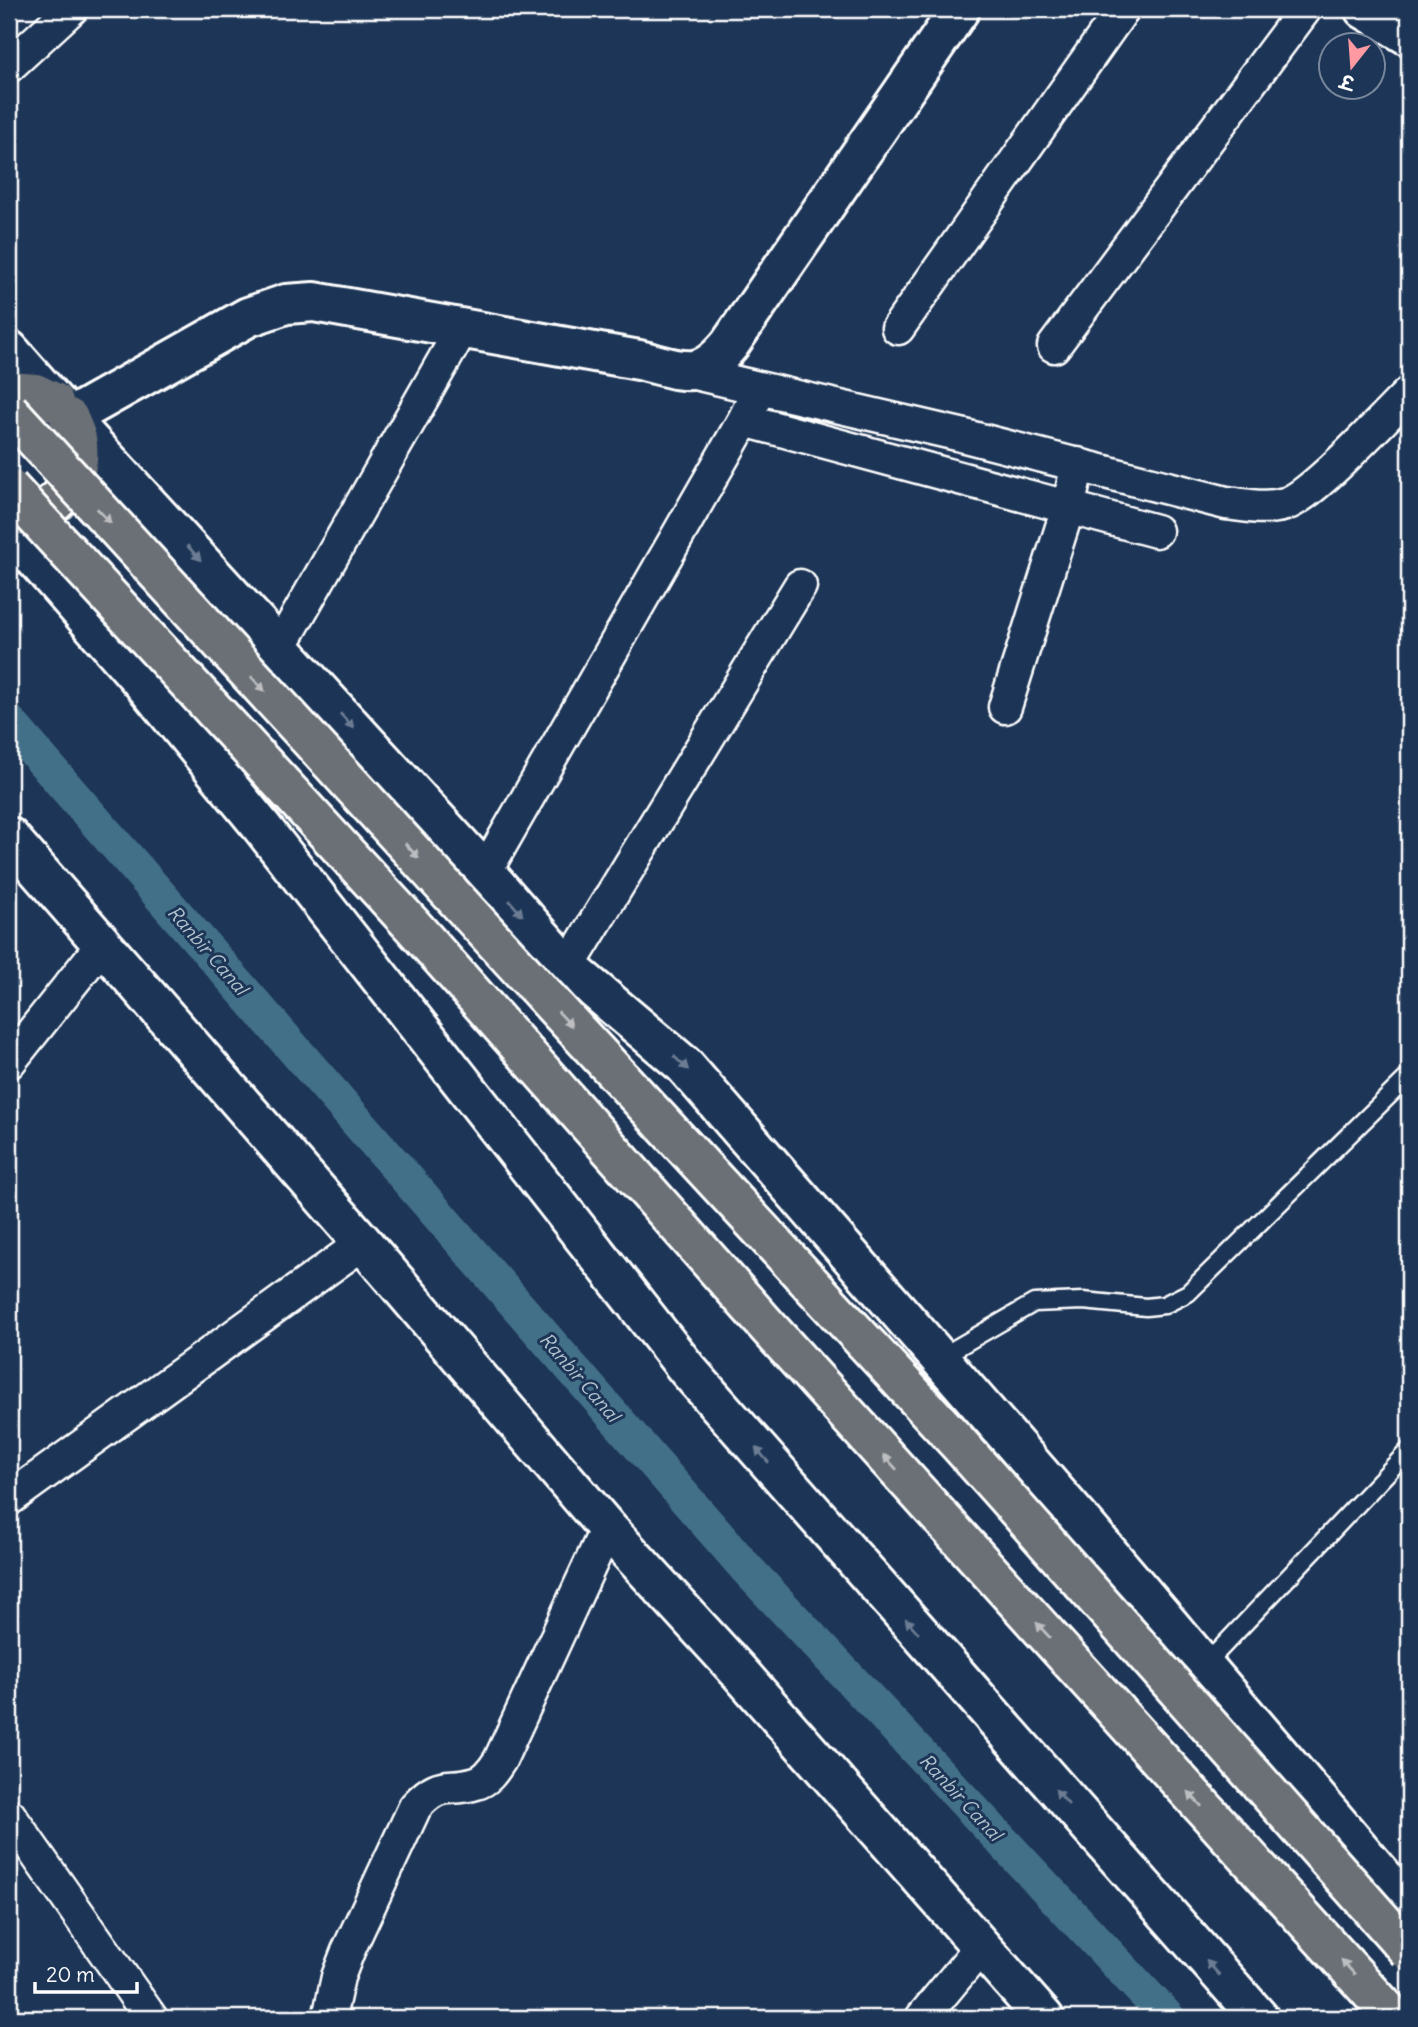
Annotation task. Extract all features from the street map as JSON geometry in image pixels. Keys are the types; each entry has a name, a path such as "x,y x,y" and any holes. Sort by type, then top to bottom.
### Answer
{"highway":[{"path":"9,391 35,393 62,410 77,438 78,460 72,481 59,498 41,510 9,516"},
{"path":"9,411 543,995 960,1445 1409,1951"},
{"path":"9,488 412,925 768,1327 1394,2018"}],"street":[{"path":"9,66 71,9"},
{"path":"690,372 720,357 730,344 960,9"},
{"path":"898,328 1123,9"},
{"path":"1054,346 1305,9"},
{"path":"1364,9 1409,36"},
{"path":"62,410 248,317 286,304 314,302 639,360 961,435 1226,503 1265,508 1287,504 1313,486 1409,393"},
{"path":"280,647 463,327"},
{"path":"9,350 568,967 684,1065 1409,1907"},
{"path":"485,873 744,420 759,389"},
{"path":"744,420 1156,531"},
{"path":"951,476 961,435"},
{"path":"996,490 1006,447"},
{"path":"1005,707 1068,508 1078,464"},
{"path":"9,531 145,685 261,826 687,1369 1259,2018"},
{"path":"568,967 800,586"},
{"path":"9,837 607,1528 740,1673 1044,2018"},
{"path":"9,1062 102,945"},
{"path":"9,1499 363,1243"},
{"path":"329,2018 338,1977 348,1951 415,1807 436,1789 476,1783 489,1776 500,1760 607,1528"},
{"path":"9,1815 151,2018"},
{"path":"922,2018 980,1948"}],"lane":[{"path":"939,1358 1034,1303 1074,1300 1146,1307 1164,1306 1177,1300 1198,1283 1409,1076"},
{"path":"1204,1666 1409,1450"}],"waterway":[{"name":"Ranbir Canal","path":"9,722 746,1568 1168,2018"}]}
